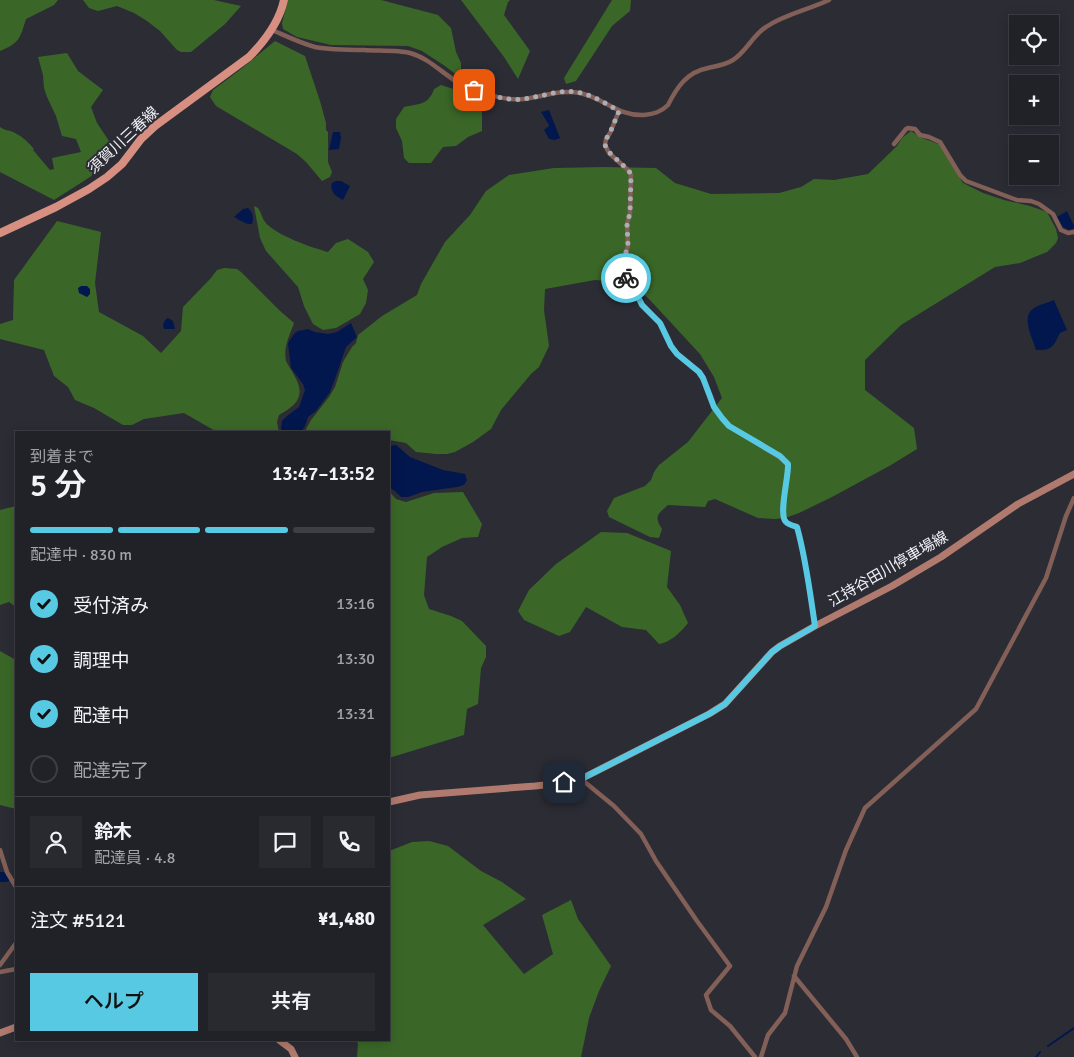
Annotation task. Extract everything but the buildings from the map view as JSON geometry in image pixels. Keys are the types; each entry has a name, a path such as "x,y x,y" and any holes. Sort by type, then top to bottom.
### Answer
{"main road":[{"name":"須賀川三春線","path":"0,233 56,207 107,177 122,164 147,133 249,57 261,45 272,30 284,0"},
{"name":"江持谷田川停車場線","path":"390,802 420,795 535,786 581,779 709,714 725,704 772,652 780,646 941,558 1018,504 1074,474"},
{"path":"0,1033 15,1027"},
{"path":"280,1041 291,1049 295,1057"}],"street":[{"path":"272,30 314,47 410,53 433,64 464,87 505,99 522,99 559,92 574,92 593,97 619,111 637,115 662,111 668,105 682,82 692,74 724,65 736,58 766,27 829,0"},
{"path":"619,111 605,145 609,152 631,175 630,213 627,224 628,246 624,263 626,275 625,289 633,293 660,323 677,354 699,372 714,407 729,426 780,456 788,464 783,505 784,519 787,524 797,527 803,548 815,626"},
{"path":"894,144 906,129 915,128 920,135 940,142 960,175 966,181 1017,200 1031,201 1039,204 1053,214 1061,230 1068,233 1074,232"},
{"path":"761,1057 768,1035 785,1013 796,966 826,907 846,850 865,808 976,709 1046,578 1066,516 1074,498"},
{"path":"581,779 614,806 641,834 656,861 730,966 706,994 711,1010 730,1026 755,1057"},
{"path":"0,850 7,872 15,885"},
{"path":"0,965 15,944"},
{"path":"0,972 15,969"},
{"path":"794,976 846,1039 858,1057"}],"green space":[{"path":"0,0 58,0 54,5 26,19 18,39 12,45 0,51"},
{"path":"83,0 214,0 241,6 225,24 191,52 181,52 160,31 134,13 117,6 98,11 89,8"},
{"path":"288,0 381,0 438,15 451,28 456,52 461,63 461,72 454,73 422,51 408,46 331,45 297,37 283,29 282,23"},
{"path":"461,0 510,0 504,15 530,51 518,79 504,57"},
{"path":"612,0 631,0 630,11 612,26 576,81 566,84 564,78"},
{"path":"275,41 305,56 328,132 328,162 332,172 330,177 322,181 297,154 216,106 210,97 213,90"},
{"path":"67,53 78,71 103,90 91,107 97,123 109,141 99,154 97,170 90,177 54,200 0,172 0,127 26,140 50,170 54,169 52,158 81,152 76,139 62,136 44,88 38,57"},
{"path":"441,85 469,94 482,110 482,131 468,137 456,146 443,147 431,163 409,163 404,158 402,141 396,128 396,119 404,107 425,102 434,89"},
{"path":"911,131 922,138 939,144 963,183 983,193 1047,212 1056,229 1058,238 1056,243 1047,252 1020,263 995,267 901,325 865,360 865,390 914,428 917,449 832,497 799,513 775,519 758,518 715,499 708,501 705,507 668,505 657,518 662,529 659,538 650,537 609,517 607,511 614,498 645,486 651,480 659,465 688,442 722,398 714,377 700,354 649,299 632,284 595,280 545,289 544,310 549,346 539,367 501,410 491,429 455,452 436,454 416,452 406,443 390,440 390,431 305,431 335,387 343,362 356,343 358,335 382,316 417,295 421,284 445,242 470,215 486,191 509,175 554,168 656,168 675,183 711,194 779,193 801,187 814,179 834,180 868,174 897,146 902,138"},
{"path":"254,206 258,208 270,227 295,240 328,252 336,243 348,239 368,252 374,262 363,279 368,290 366,303 360,314 336,328 323,330 313,324 304,306 298,287 266,251 260,238"},
{"path":"57,221 101,232 95,283 99,312 143,336 161,353 181,331 183,307 217,270 224,268 237,269 294,323 287,341 285,356 298,382 300,394 298,399 291,407 279,415 277,422 279,431 215,431 184,413 144,419 132,425 123,425 94,408 75,400 68,387 54,376 44,350 0,339 0,324 13,320 14,280"},
{"path":"390,492 396,499 406,502 434,493 463,492 482,524 478,537 462,538 442,547 427,557 424,595 429,609 462,621 486,646 486,657 481,668 478,704 467,709 464,735 390,758"},
{"path":"15,506 15,606 9,602 0,605 0,510"},
{"path":"601,532 627,533 671,551 667,587 680,605 688,623 672,639 659,644 646,630 622,627 586,607 570,632 559,636 524,620 518,611 529,590 556,564"},
{"path":"0,651 15,659 15,809 0,805"},
{"path":"429,841 448,846 481,871 502,882 526,899 483,925 524,974 553,954 542,915 571,900 578,919 611,966 589,1018 581,1057 357,1057 356,1041 390,1041 390,851 412,842"}],"shaded area":[{"path":"549,110 560,138 555,140 549,139 544,130 549,125 541,112"},
{"path":"333,132 340,132 339,149 329,150"},
{"path":"336,181 341,181 350,186 343,200 333,192 331,186"},
{"path":"248,208 253,215 252,224 245,223 234,217 243,209"},
{"path":"1067,211 1074,226 1074,228 1069,230 1063,227 1057,217"},
{"path":"87,286 90,289 90,294 87,297 79,293 78,288"},
{"path":"1054,300 1067,330 1060,333 1052,347 1046,350 1036,350 1029,328 1028,317 1034,308"},
{"path":"168,318 173,321 175,329 164,329 163,325"},
{"path":"351,323 357,337 346,347 330,392 316,411 308,417 302,431 284,431 281,429 282,421 299,407 305,390 303,384 291,368 288,343 298,331 308,329 328,334 337,332"},
{"path":"396,445 410,457 443,470 465,474 467,480 464,485 457,487 401,497 390,488 390,446"}],"waterway":[{"path":"0,877 6,877"},
{"path":"1048,1046 1074,1028"},
{"path":"1036,1057 1040,1052"}],"way so far":[{"path":"474,90 513,100 567,91 582,93 619,111 605,145 609,152 631,175 630,213 627,224 628,246 624,263 626,278"}],"route":[{"path":"564,782 581,779 709,714 725,704 772,652 815,626 803,548 797,527 787,524 784,519 783,505 789,470 788,464 780,456 729,426 722,418 714,407 699,372 677,354 660,323 633,293 625,289 626,278"}]}
